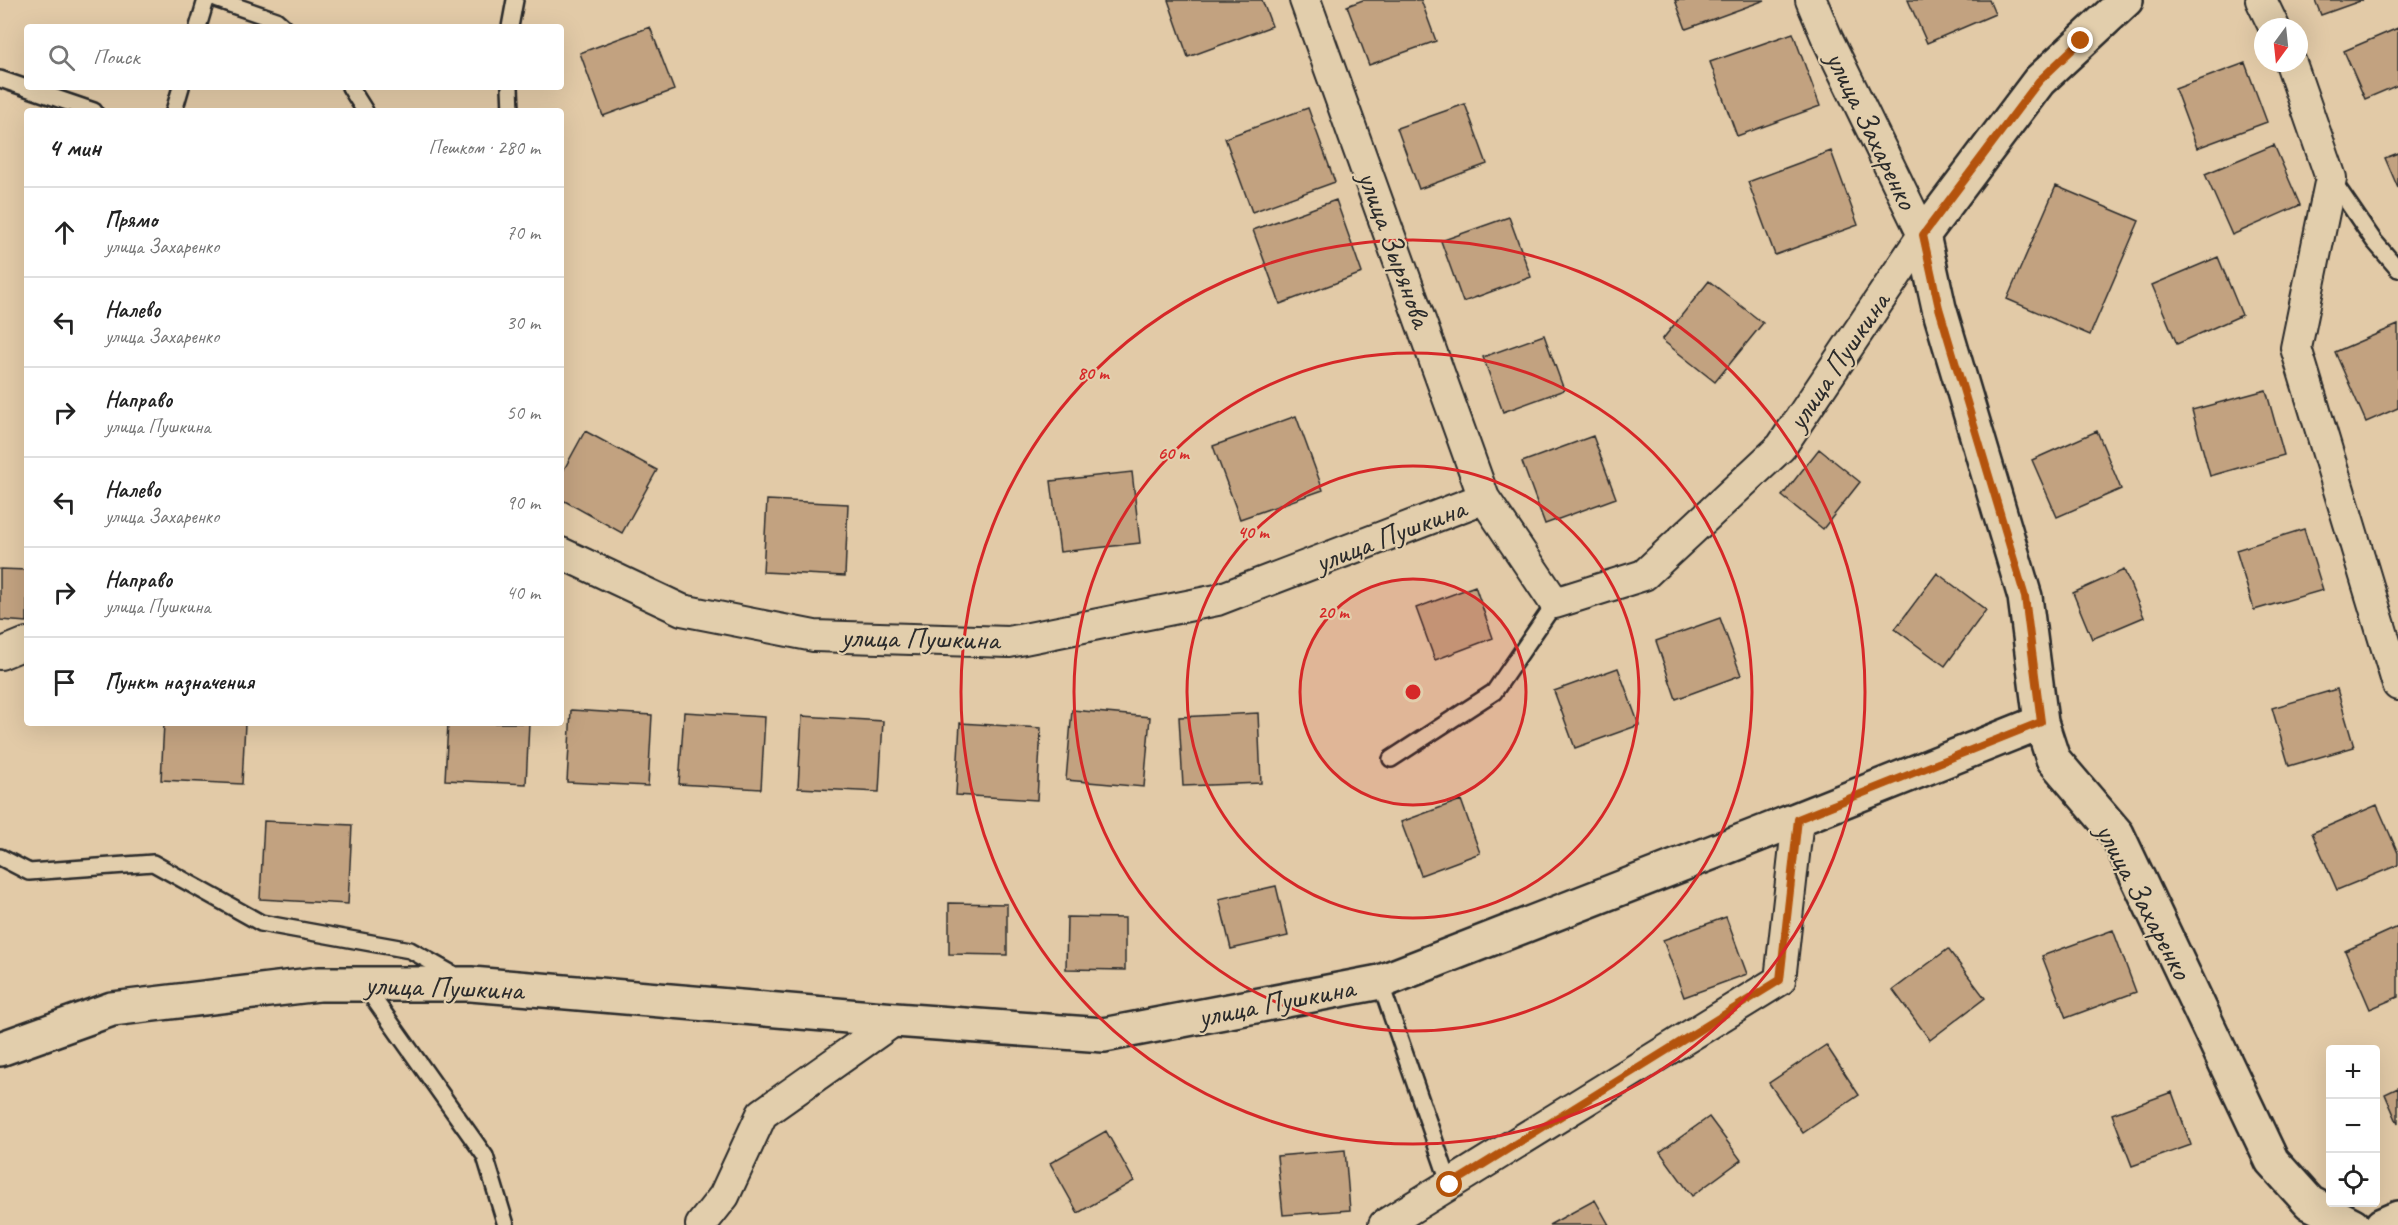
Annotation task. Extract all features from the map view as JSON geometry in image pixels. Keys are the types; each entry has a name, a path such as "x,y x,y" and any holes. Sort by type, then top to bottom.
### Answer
{"street":[{"name":"улица Зырянова","path":"1305,0 1484,498"},
{"name":"улица Захаренко","path":"1811,0 1827,38 1923,235 1939,308 2025,597 2041,722 2054,759 2117,834 2272,1161 2310,1203 2353,1225"},
{"name":"улица Пушкина","path":"564,554 682,610 814,636 1009,642 1217,600 1484,498 1555,603 1644,575 1781,447 1923,235 2039,81 2126,0"},
{"path":"2261,0 2270,18"},
{"path":"2294,72 2331,178 2296,348 2398,685"},
{"path":"0,654 24,645"},
{"name":"улица Пушкина","path":"0,1049 112,1009 319,984 471,984 895,1020 1104,1035 1380,982 2041,722"},
{"path":"1384,1225 1780,980 1798,819"},
{"path":"701,1225 724,1196 762,1114 895,1020"},
{"path":"2382,1225 2398,1218"}],"lane":[{"path":"199,24 206,0"},
{"path":"218,0 276,20 281,24"},
{"path":"511,24 515,0"},
{"path":"0,79 24,86"},
{"path":"36,90 86,108"},
{"path":"175,108 180,90"},
{"path":"352,90 363,108"},
{"path":"510,90 511,108"},
{"path":"2331,178 2374,241 2398,269"},
{"path":"1390,759 1494,692 1555,603"},
{"path":"0,857 29,872 153,863 261,923 410,950 471,984"},
{"path":"1380,982 1450,1185"},
{"path":"363,984 485,1156 506,1225"}],"building":[{"path":"1168,0 1262,0 1272,26 1188,57"},
{"path":"1363,0 1421,0 1436,41 1369,65 1347,6"},
{"path":"1675,0 1765,0 1686,29"},
{"path":"1908,0 1989,0 1995,14 1927,43"},
{"path":"2315,0 2363,0 2321,15"},
{"path":"650,27 674,90 603,116 580,53"},
{"path":"2398,28 2398,85 2365,99 2344,51"},
{"path":"1793,33 1820,106 1737,136 1710,62"},
{"path":"2245,63 2267,122 2197,148 2175,89"},
{"path":"1465,104 1487,164 1419,189 1397,128"},
{"path":"1308,108 1335,182 1252,212 1225,138"},
{"path":"2274,145 2300,205 2232,235 2205,174"},
{"path":"1831,151 1858,225 1775,255 1748,182"},
{"path":"2398,153 2398,188 2385,158"},
{"path":"2056,186 2139,221 2090,335 2007,299"},
{"path":"1336,200 1362,273 1280,304 1253,230"},
{"path":"1509,217 1531,277 1463,302 1441,241"},
{"path":"2218,257 2242,315 2177,344 2152,285"},
{"path":"1709,281 1763,323 1715,382 1662,340"},
{"path":"2398,325 2398,408 2366,422 2335,352"},
{"path":"1544,335 1564,390 1503,412 1483,357"},
{"path":"2266,390 2284,455 2210,476 2192,410"},
{"path":"1296,416 1323,490 1240,519 1213,446"},
{"path":"585,431 657,470 622,533 564,501 564,470"},
{"path":"2097,431 2121,489 2057,517 2032,460"},
{"path":"1593,436 1616,498 1545,524 1522,462"},
{"path":"1819,449 1860,482 1823,529 1782,496"},
{"path":"1132,472 1140,543 1060,552 1051,481"},
{"path":"767,500 848,504 845,576 763,572"},
{"path":"2304,529 2323,590 2254,610 2236,550"},
{"path":"0,569 24,570 24,622 0,620"},
{"path":"2124,570 2144,617 2092,639 2073,593"},
{"path":"1937,573 1986,610 1945,666 1895,629"},
{"path":"1475,586 1493,638 1435,660 1416,608"},
{"path":"1720,618 1741,675 1676,699 1656,641"},
{"path":"1618,668 1639,725 1575,748 1554,691"},
{"path":"2337,689 2354,747 2289,766 2272,708"},
{"path":"571,710 652,715 648,786 567,782"},
{"path":"1072,710 1150,717 1144,787 1066,780"},
{"path":"684,712 765,717 761,789 679,784"},
{"path":"1258,713 1261,783 1183,786 1179,717"},
{"path":"802,716 883,721 879,792 798,788"},
{"path":"960,723 1041,728 1037,800 956,795"},
{"path":"164,726 245,726 242,784 161,780"},
{"path":"448,726 529,726 526,784 445,780"},
{"path":"1461,800 1480,853 1421,875 1401,822"},
{"path":"2377,805 2398,853 2398,865 2337,890 2312,833"},
{"path":"264,821 352,825 348,904 260,899"},
{"path":"1276,886 1288,936 1231,949 1219,899"},
{"path":"949,903 1007,904 1007,955 949,954"},
{"path":"1067,917 1125,918 1125,970 1066,969"},
{"path":"1726,917 1747,974 1684,997 1663,940"},
{"path":"2398,927 2398,997 2370,1009 2345,951"},
{"path":"2113,930 2136,992 2066,1018 2042,956"},
{"path":"1948,949 1985,998 1930,1040 1893,990"},
{"path":"1826,1045 1859,1095 1803,1133 1769,1083"},
{"path":"2398,1088 2398,1124 2385,1094"},
{"path":"2172,1092 2191,1145 2132,1166 2112,1114"},
{"path":"1709,1117 1741,1160 1692,1196 1660,1152"},
{"path":"1106,1131 1134,1181 1078,1213 1050,1163"},
{"path":"1345,1150 1350,1210 1283,1215 1277,1156"},
{"path":"1595,1200 1609,1225 1549,1225"}],"route":[{"path":"1450,1185 1780,980 1798,819 2041,722 2025,597 1939,308 1923,235 2039,81 2081,41"}]}
